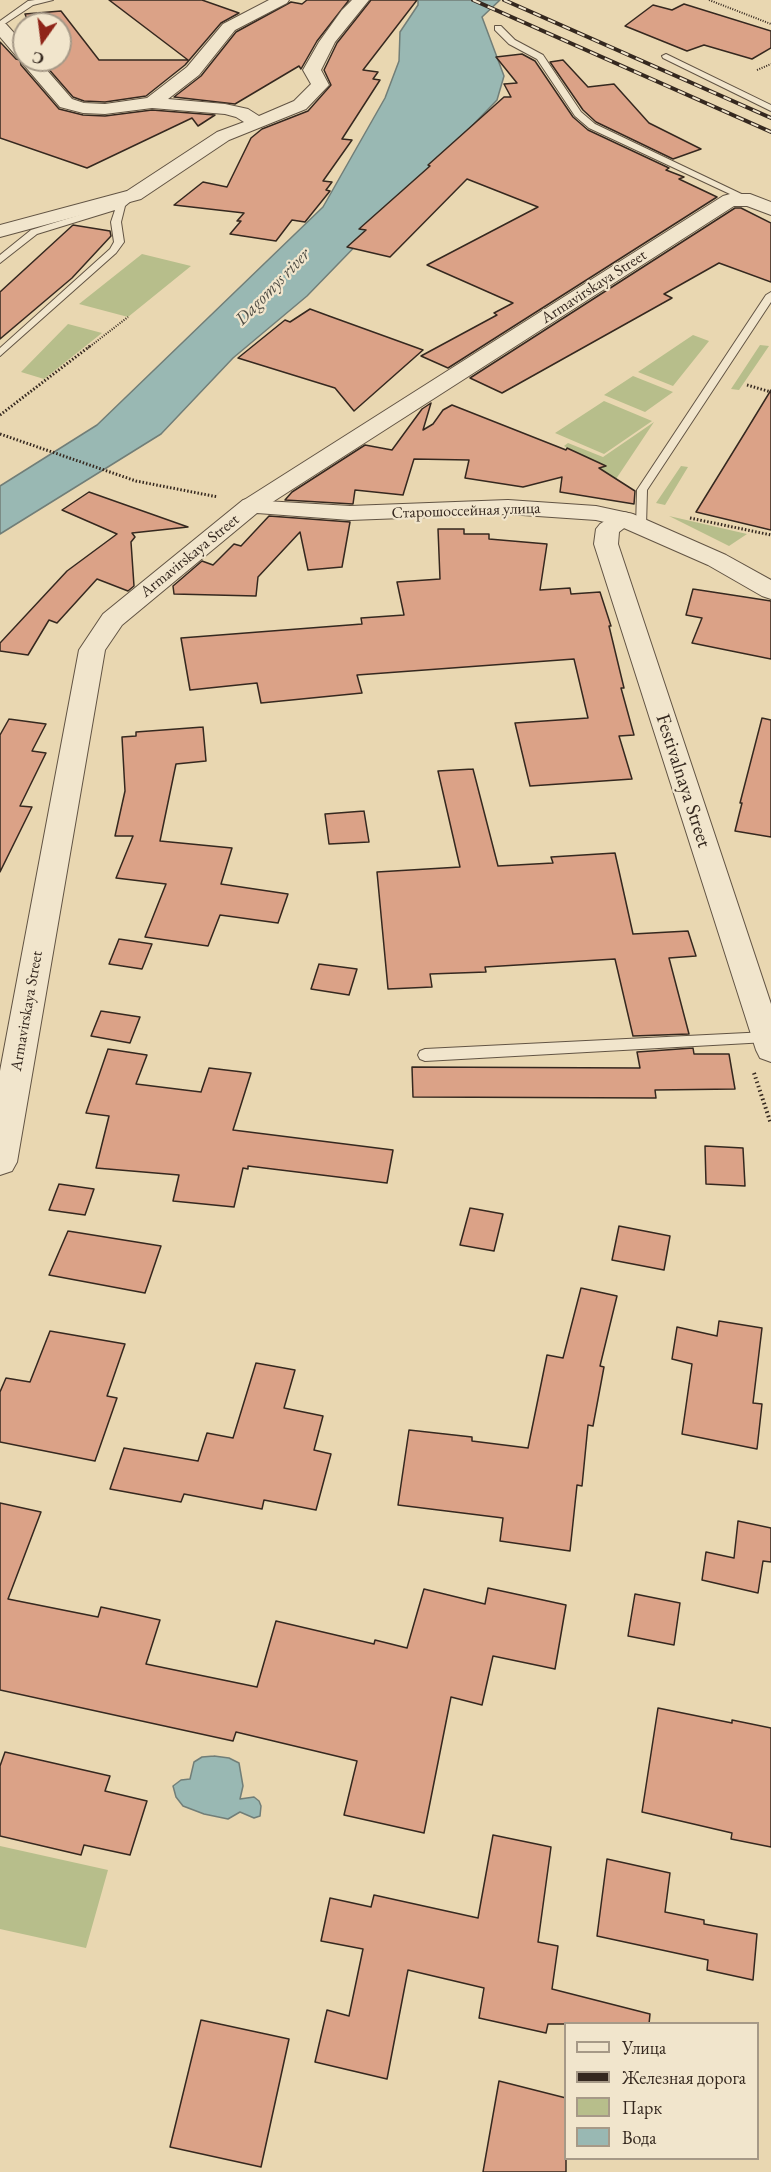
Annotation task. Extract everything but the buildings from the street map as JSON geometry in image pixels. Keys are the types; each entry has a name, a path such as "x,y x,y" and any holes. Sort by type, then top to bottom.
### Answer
{"street":[{"path":"152,103 193,71 229,27 281,0"},
{"path":"0,231 127,200 223,136 300,105 320,85 312,70 316,61 348,13 361,0"},
{"path":"0,26 12,40"},
{"path":"39,72 66,104 83,108 105,109 152,103 225,109 242,113 257,123"},
{"path":"745,199 771,209"},
{"name":"Armavirskaya Street","path":"0,1162 92,650 112,620 241,502 730,200 745,199"},
{"name":"Старошоссейная улица","path":"241,502 293,510 350,513 508,507 555,508 632,523 717,560 771,591"},
{"name":"Festivalnaya Street","path":"632,523 608,529 606,544 769,1043"}],"lane":[{"path":"0,26 31,3 49,0"},
{"path":"498,28 512,42 540,57 578,114 592,126 745,199"},
{"path":"666,56 771,108"},
{"path":"0,260 34,232 111,210 127,200"},
{"path":"0,353 113,251 119,242 116,222 127,200"},
{"path":"632,523 642,490 771,295"},
{"path":"425,1055 769,1043"}],"path":[{"path":"709,0 771,24"},
{"path":"757,70 771,64"},
{"path":"0,415 128,317"},
{"path":"747,385 771,392"},
{"path":"0,434 118,475 241,502"},
{"path":"686,517 771,536"}],"green space":[{"path":"142,254 191,266 128,317 79,304"},
{"path":"68,324 102,333 44,379 21,372"},
{"path":"693,335 709,341 673,386 638,372"},
{"path":"760,345 769,346 739,390 731,389"},
{"path":"633,376 673,392 645,412 604,395"},
{"path":"604,401 652,421 604,454 555,433"},
{"path":"654,422 616,479 564,446 568,443 603,457"},
{"path":"681,466 688,467 665,505 656,503"},
{"path":"669,516 747,534 729,546"},
{"path":"0,1846 108,1870 86,1948 0,1929"}],"water":[{"name":"Dagomys river","path":"418,0 500,0 482,17 504,76 497,100 307,296 233,358 161,434 0,534 0,486 97,425 323,207 385,98 399,61 400,32 418,5"},
{"path":"202,1757 229,1758 239,1763 243,1786 240,1799 254,1797 259,1801 260,1816 254,1818 240,1812 228,1819 204,1814 183,1806 176,1797 173,1786 181,1780 190,1779 194,1762"}],"railway":[{"path":"473,0 771,132"},
{"path":"504,0 771,118"}]}
